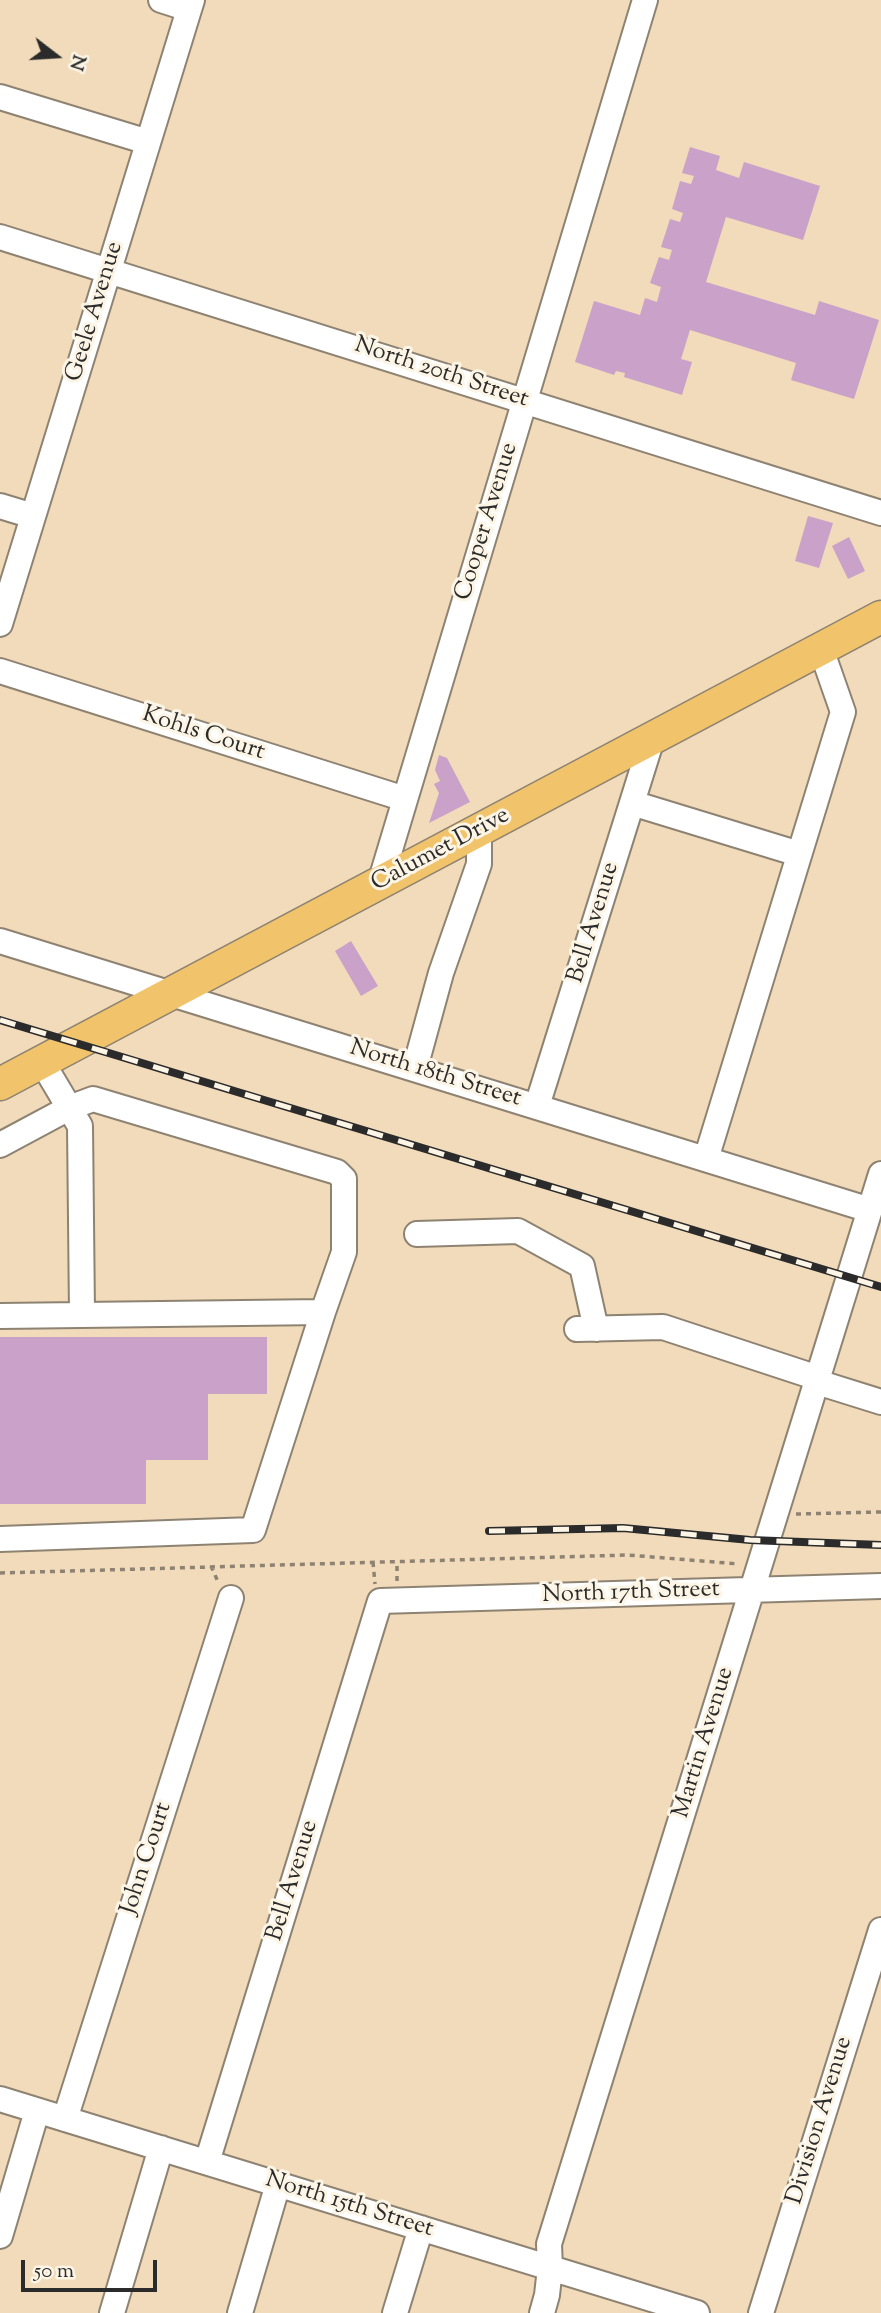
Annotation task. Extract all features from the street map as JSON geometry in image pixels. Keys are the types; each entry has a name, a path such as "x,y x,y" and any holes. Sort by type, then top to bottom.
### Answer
{"main road":[{"name":"Calumet Drive","path":"0,1084 881,617"}],"street":[{"path":"161,0 190,4"},
{"name":"Cooper Avenue","path":"380,883 645,0"},
{"name":"Geele Avenue","path":"0,624 190,4"},
{"path":"0,97 148,142"},
{"name":"North 20th Street","path":"0,237 881,513"},
{"path":"0,506 33,516"},
{"path":"706,1159 843,712 821,649"},
{"name":"Kohls Court","path":"0,671 405,799"},
{"name":"Bell Avenue","path":"537,1106 652,739"},
{"path":"632,803 799,854"},
{"path":"415,1068 441,973 479,864 479,831"},
{"name":"North 18th Street","path":"0,941 870,1210"},
{"path":"42,1062 80,1126 82,1314"},
{"path":"0,1145 69,1108 93,1099 342,1174 344,1179 344,1252 253,1530 0,1539"},
{"name":"Martin Avenue","path":"542,2313 550,2268 549,2242 881,1174"},
{"path":"417,1234 518,1231 582,1266 587,1329 663,1327 881,1402"},
{"path":"0,1316 323,1312"},
{"name":"North 17th Street","path":"380,1601 881,1586"},
{"name":"John Court","path":"65,2119 231,1598"},
{"name":"Bell Avenue","path":"207,2162 380,1601"},
{"name":"Division Avenue","path":"761,2313 881,1930"},
{"name":"North 15th Street","path":"0,2099 687,2312"},
{"path":"0,2236 37,2110"},
{"path":"112,2313 161,2148"},
{"path":"240,2313 278,2184"},
{"path":"395,2313 421,2228"}],"path":[{"path":"797,1514 881,1512"},
{"path":"0,1573 628,1555 743,1564"}],"building":[{"path":"690,147 720,156 716,170 739,178 744,162 820,186 803,240 726,217 706,282 815,315 819,301 879,320 854,399 791,380 796,363 690,330 681,359 692,362 682,395 624,377 625,373 616,371 614,375 575,362 594,301 640,315 645,298 657,302 661,287 650,283 659,257 669,260 672,250 661,247 670,219 680,222 683,213 672,209 680,181 691,184 694,176 682,173"},
{"path":"808,516 833,523 819,568 795,561"},
{"path":"849,537 865,571 848,579 832,546"},
{"path":"439,755 447,758 470,802 429,823 439,793 434,784 440,781 435,770"},
{"path":"351,941 378,986 361,996 335,951"},
{"path":"0,1337 267,1337 267,1394 208,1394 208,1460 146,1460 146,1504 0,1504"}],"railway":[{"path":"0,1020 881,1287"},
{"path":"489,1531 623,1528 750,1540 881,1545"}]}
